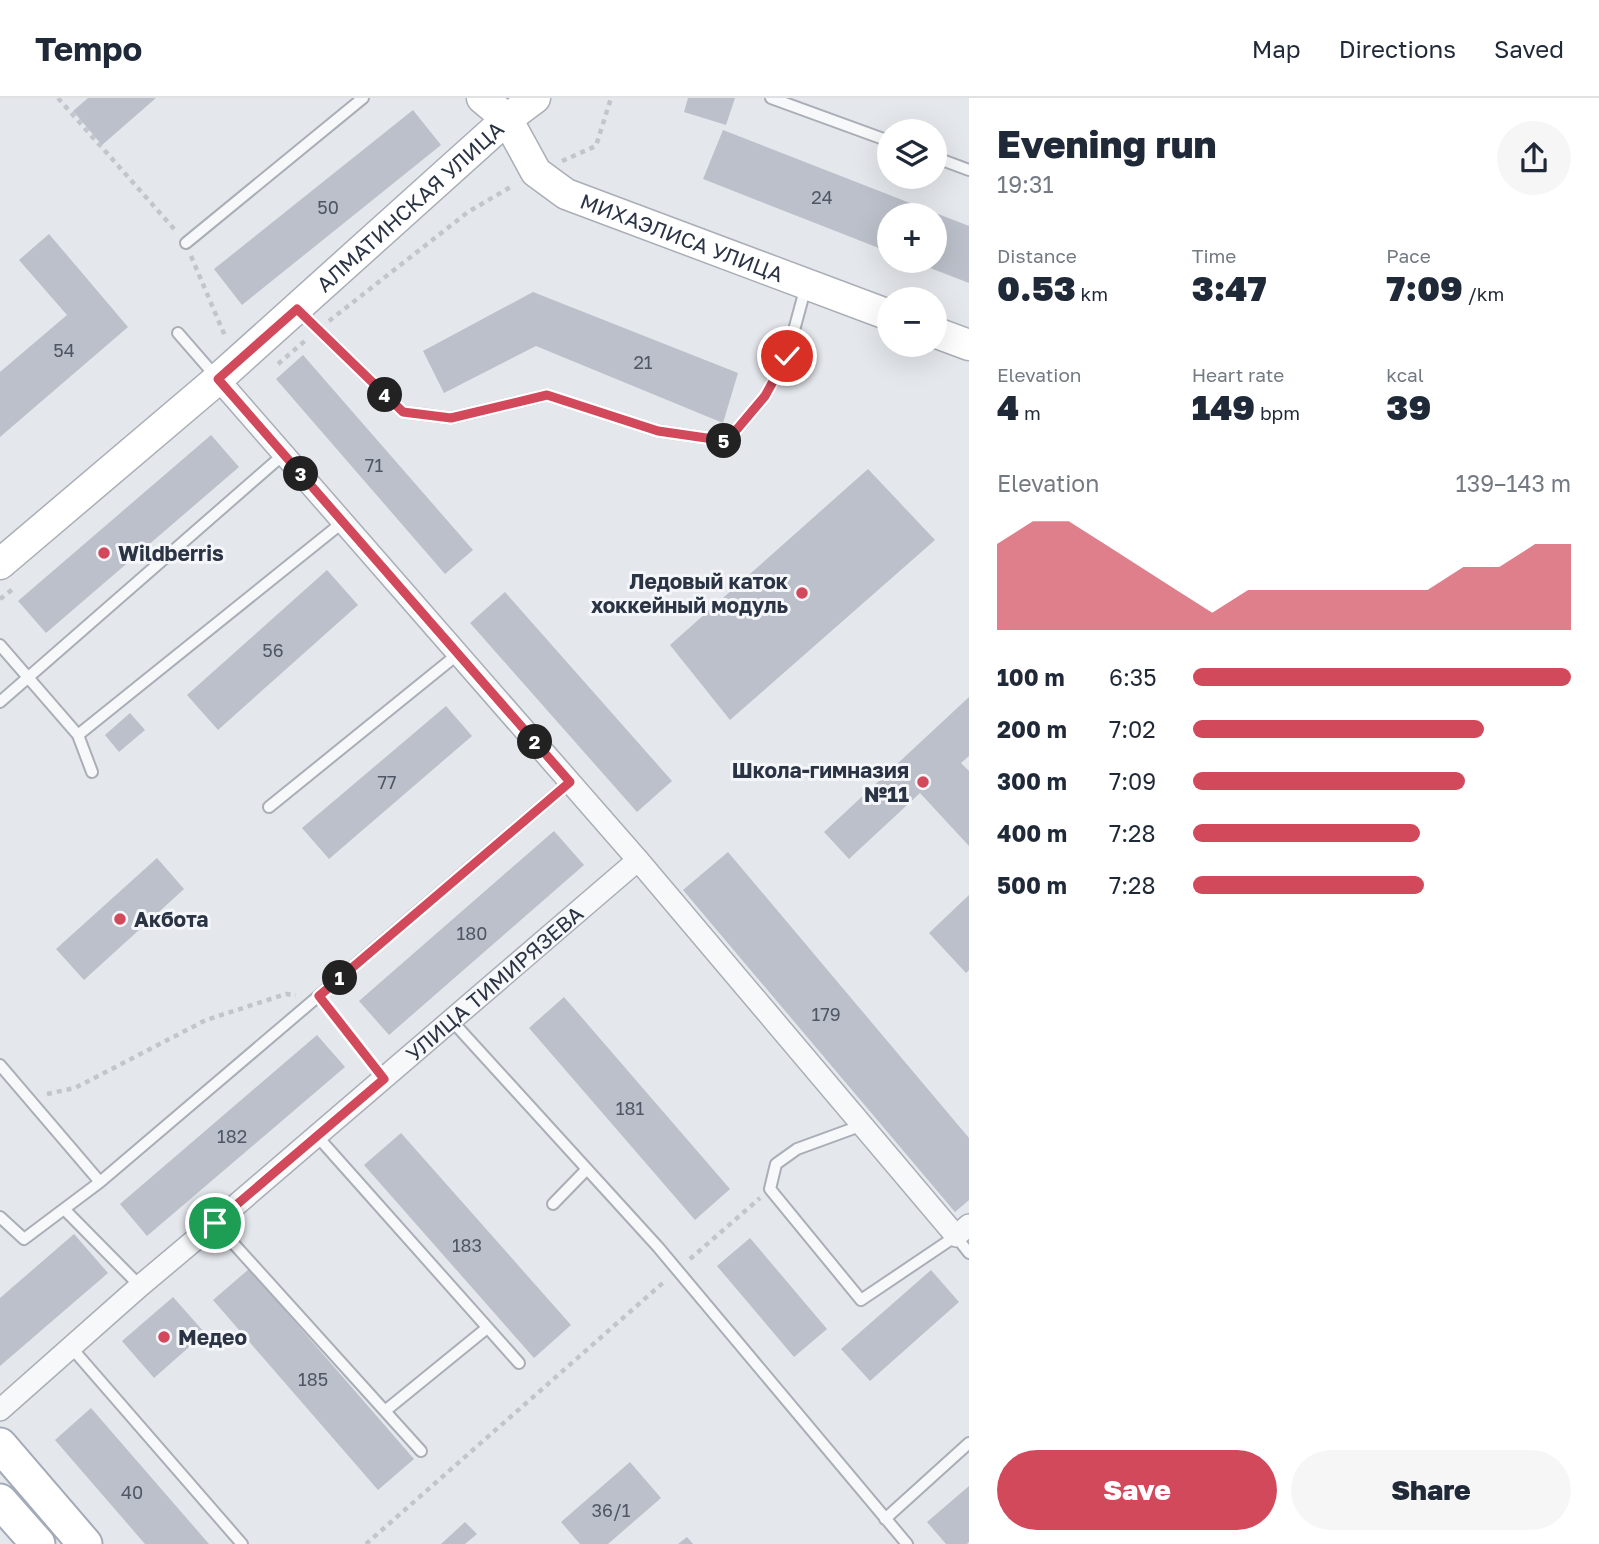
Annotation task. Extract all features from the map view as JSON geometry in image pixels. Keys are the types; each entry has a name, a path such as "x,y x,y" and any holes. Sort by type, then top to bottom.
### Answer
{"main road":[{"path":"0,1445 85,1544"},
{"path":"0,1501 38,1544"}],"street":[{"path":"482,98 507,119"},
{"name":"АЛМАТИНСКАЯ УЛИЦА","path":"0,564 218,379 507,119 535,98"},
{"name":"МИХАЭЛИСА УЛИЦА","path":"507,119 536,172 565,194 877,310"},
{"path":"947,337 969,345"},
{"path":"218,379 965,1238"},
{"name":"УЛИЦА ТИМИРЯЗЕВА","path":"0,1410 139,1286 638,860"}],"lane":[{"path":"186,243 363,98"},
{"path":"771,98 877,137"},
{"path":"947,162 969,170"},
{"path":"297,309 403,412 451,418 547,395 658,431 727,441 765,396 787,356 807,284"},
{"path":"178,333 218,379"},
{"path":"0,702 284,454"},
{"path":"78,735 343,522"},
{"path":"0,645 78,735 92,772"},
{"path":"269,807 458,654"},
{"path":"0,1217 24,1239 100,1182 570,782"},
{"path":"638,860 860,1126 965,1238 861,1300 771,1188 776,1164 797,1149 860,1126"},
{"path":"452,1021 658,1247 906,1544"},
{"path":"0,1065 100,1182"},
{"path":"317,1136 519,1363"},
{"path":"553,1204 587,1169"},
{"path":"64,1209 139,1286"},
{"path":"215,1223 421,1451"},
{"path":"385,1411 487,1328"},
{"path":"70,1346 242,1544"},
{"path":"885,1519 969,1443"}],"path":[{"path":"58,98 186,243 225,336"},
{"path":"29,1098 75,1088 206,1020 286,994 319,996 384,1079"},
{"path":"687,1261 771,1188"},
{"path":"366,1544 667,1280"}],"building":[{"path":"88,98 156,98 102,145 73,111"},
{"path":"688,98 735,98 726,125 684,112"},
{"path":"413,110 441,145 242,305 214,269"},
{"path":"723,130 910,203 877,203 877,247 703,179"},
{"path":"947,217 969,226 969,283 943,273 947,273"},
{"path":"49,234 128,327 0,437 0,372 67,315 19,260"},
{"path":"533,292 738,373 723,423 536,346 444,393 423,351"},
{"path":"303,355 473,550 445,574 276,379"},
{"path":"211,435 239,467 46,633 18,601"},
{"name":"Ледовый каток хоккейный модуль","path":"868,469 935,540 730,720 670,645"},
{"path":"327,570 358,605 218,730 187,695"},
{"path":"505,592 672,781 637,812 470,623"},
{"name":"Школа-гимназия №11","path":"969,697 969,756 961,763 969,771 969,846 920,793 849,859 824,832"},
{"path":"446,706 472,736 329,859 302,828"},
{"path":"130,713 145,730 119,752 105,735"},
{"path":"554,831 584,865 389,1035 359,1001"},
{"path":"728,852 969,1138 969,1200 955,1212 683,890"},
{"name":"Акбота","path":"157,858 184,889 84,980 56,949"},
{"path":"969,895 969,970 966,973 929,933"},
{"path":"564,997 730,1189 695,1220 529,1028"},
{"path":"317,1035 345,1067 147,1236 120,1204"},
{"path":"401,1133 571,1325 534,1358 364,1165"},
{"path":"74,1234 108,1273 0,1366 0,1298"},
{"path":"750,1238 827,1329 794,1357 717,1266"},
{"path":"249,1269 414,1459 378,1490 213,1300"},
{"path":"931,1270 959,1302 870,1381 841,1349"},
{"name":"Медео","path":"173,1297 205,1333 154,1378 122,1341"},
{"path":"91,1408 209,1544 145,1544 55,1440"},
{"path":"630,1462 661,1498 608,1544 580,1544 561,1522"},
{"path":"969,1486 969,1542 946,1544 927,1522"},
{"path":"465,1522 477,1534 465,1544 441,1544"},
{"path":"687,1537 693,1544 678,1544"}],"place":[{"name":"Wildberris","path":"104,553"},
{"name":"Ледовый каток хоккейный модуль","path":"802,593"},
{"name":"Школа-гимназия №11","path":"923,782"},
{"name":"Акбота","path":"120,919"},
{"name":"Медео","path":"164,1337"}],"route":[{"path":"215,1223 384,1079 319,996 570,782 218,379 297,309 403,412 451,418 547,395 658,431 727,441 765,396 787,356"}]}
